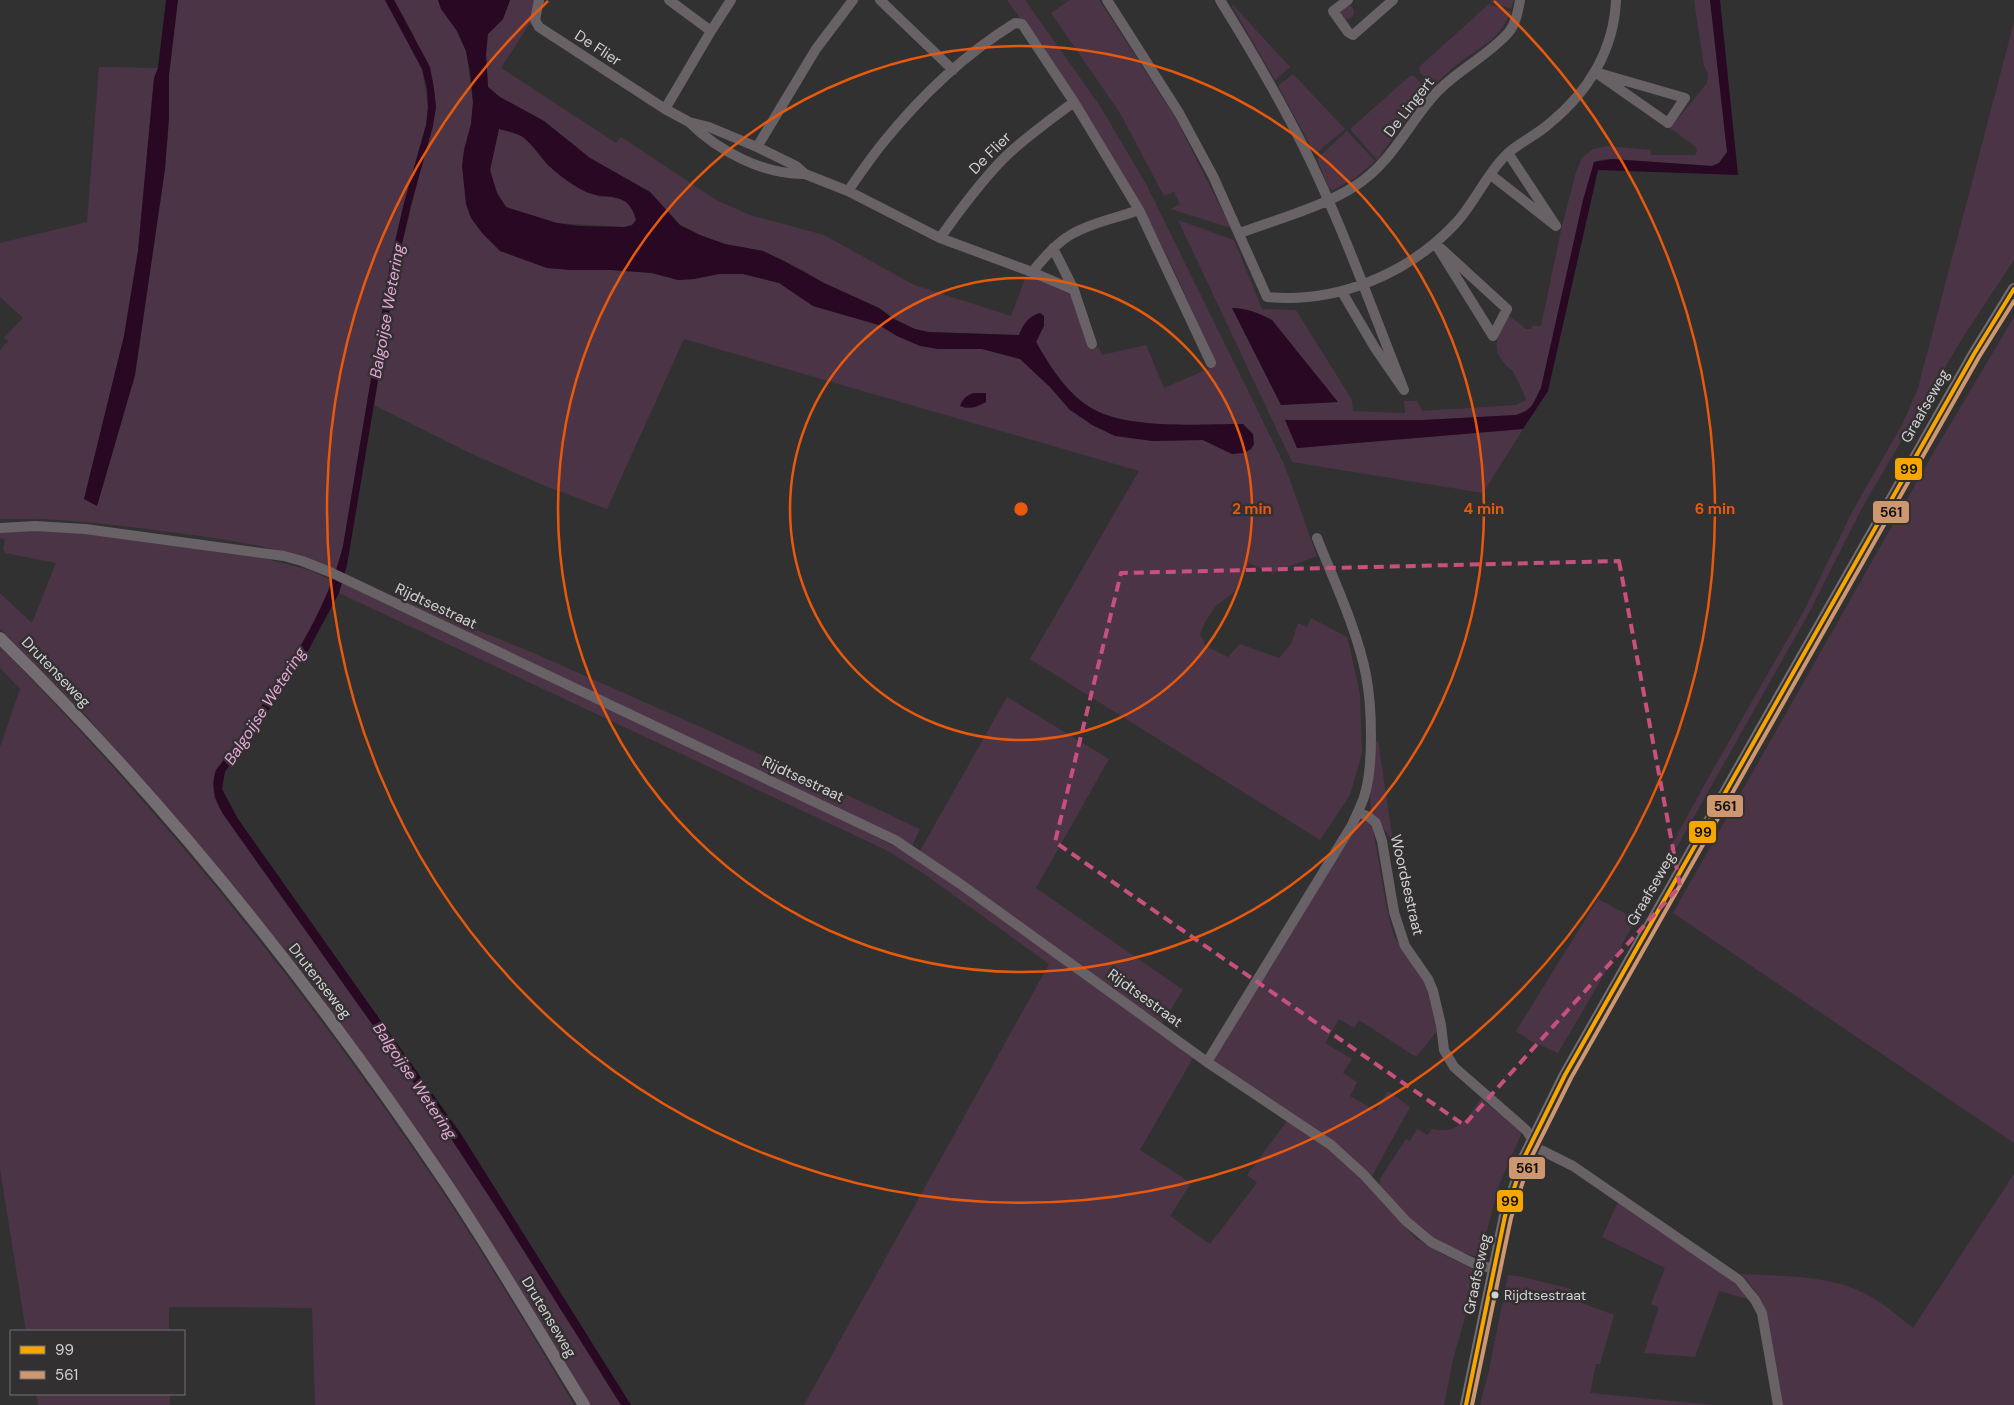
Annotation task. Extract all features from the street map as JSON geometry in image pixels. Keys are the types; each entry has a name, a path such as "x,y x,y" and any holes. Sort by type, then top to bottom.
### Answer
{"main road":[{"name":"Graafseweg","path":"1466,1405 1513,1187 1532,1138 1595,1021 1893,495 1974,354 2014,289"},
{"name":"Drutenseweg","path":"0,638 111,754 208,864 313,997 376,1082 448,1186 584,1405"}],"street":[{"name":"De Flier","path":"538,0 535,20 539,27 665,109 689,122 709,127 757,147 796,166 805,174 848,191 940,238 1032,272 1074,290"},
{"path":"669,0 711,30"},
{"path":"665,109 711,30 731,0"},
{"path":"757,147 816,49 853,0"},
{"path":"880,0 953,70"},
{"path":"1107,0 1179,113 1213,176 1267,297 1284,299 1342,292 1363,286 1401,267 1435,243 1456,224 1474,202 1508,153 1550,124 1576,100 1595,72 1608,44 1615,14 1616,0"},
{"path":"1220,0 1273,87 1328,200 1404,390 1375,348 1342,292"},
{"path":"1348,0 1334,11 1348,32 1353,35 1393,0"},
{"name":"De Lingert","path":"1240,234 1328,200 1354,187 1381,166 1395,149 1413,120 1436,93 1458,72 1495,47 1510,29 1518,13 1520,0 1526,0"},
{"path":"848,191 882,144 918,104 953,70 998,33 1015,23 1022,24 1074,102 1139,210 1210,363"},
{"path":"1595,72 1604,74 1686,98 1668,123 1595,72"},
{"name":"De Flier","path":"940,238 971,194 1003,159 1074,102"},
{"name":"De Flier","path":"689,122 704,136 744,161 793,174 805,174"},
{"path":"1491,175 1556,226 1508,153"},
{"path":"1032,272 1053,248 1072,234 1093,224 1139,210"},
{"path":"1435,243 1508,309 1493,336 1461,286 1435,243"},
{"path":"1053,248 1074,290 1092,344"},
{"name":"Rijdtsestraat","path":"0,528 35,526 85,529 284,556 302,561 348,580 895,840 944,872 1207,1062 1331,1146 1364,1175 1406,1221 1431,1242 1473,1263 1494,1269"},
{"path":"1207,1062 1342,842 1358,812 1367,785 1370,760 1366,675 1352,630 1317,538"},
{"name":"Woordsestraat","path":"1358,812 1376,823 1382,841 1394,912 1405,946 1428,979 1433,991 1441,1025 1444,1050 1454,1068 1526,1130 1538,1148 1573,1166 1738,1280 1748,1290 1762,1313 1778,1405"}],"highlighted area":[{"path":"1619,561 1680,886 1464,1125 1055,842 1121,573"}],"shaded area":[{"path":"178,0 385,0 422,69 428,107 426,125 404,203 391,259 343,546 337,570 278,550 219,539 89,522 45,519 0,519 0,350 8,341 4,338 23,318 0,297 0,243 87,222 99,67 158,68 154,78 138,251 124,336 84,499 97,506 135,375 165,169 169,118 169,75"},
{"path":"394,0 438,0 441,9 457,31 466,51 473,102 471,124 464,150 500,251 547,268 652,273 678,280 719,274 743,274 779,283 813,306 879,325 897,336 938,349 982,349 1020,359 1050,387 1070,410 1152,441 1203,440 1232,454 1243,424 1190,425 1131,421 1099,412 1089,406 1062,382 1042,352 1036,342 1040,334 1033,315 1026,322 1020,335 928,332 915,329 894,319 879,308 824,283 803,270 763,251 725,244 700,235 680,225 650,192 590,158 544,121 499,97 488,87 486,54 488,34 503,19 510,0 534,0 530,23 501,68 616,143 621,137 716,200 750,215 824,235 914,285 1011,316 1027,274 1071,295 1089,349 1098,347 1102,355 1146,345 1164,388 1215,366 1172,265 1130,186 1059,73 1007,0 1025,0 1100,106 1146,184 1284,464 1317,556 1272,573 1249,563 1234,592 1215,607 1205,622 1200,634 1206,646 1228,657 1240,644 1279,658 1291,644 1298,623 1307,627 1311,618 1347,637 1360,694 1362,753 1350,795 1320,840 1030,659 1139,471 684,339 607,509 548,487 472,454 374,405 398,261 436,107 414,36"},
{"path":"1070,0 1099,0 1175,117 1231,228 1171,209 1180,204 1174,192 1164,196 1120,113 1051,13"},
{"path":"1491,0 1514,0 1511,9 1491,2"},
{"path":"1694,0 1710,0 1727,152 1719,163 1712,166 1612,159 1594,162 1541,388 1531,408 1516,415 1423,420 1286,420 1297,448 1523,429 1483,493 1292,462 1178,220 1234,240 1262,309 1296,310 1352,400 1353,411 1405,413 1404,401 1417,401 1422,411 1516,405 1526,400 1525,396 1512,369 1499,356 1497,350 1498,338 1508,315 1526,329 1531,329 1532,326 1541,326 1562,226 1576,172 1582,158 1593,149 1607,146 1650,150 1651,155 1695,155 1696,147 1670,128 1707,83 1708,73 1704,66","holes":["1232,308 1338,402 1281,405"]},
{"path":"1489,4 1511,12 1500,31 1487,43 1456,65 1433,86 1420,72 1419,67"},
{"path":"1347,5 1352,7 1354,12 1352,17 1347,19 1342,17 1340,12 1342,7"},
{"path":"1232,6 1290,67 1275,80"},
{"path":"2014,22 2014,260 1963,337 1864,504 1811,609 1625,939 1558,1053 1531,1041 1516,1031 1598,899 1632,917 1711,773 1805,609 1852,512 1903,423 1918,388"},
{"path":"1293,74 1345,129 1315,154 1278,86"},
{"path":"1410,76 1414,76 1429,91 1418,103 1377,160 1350,129"},
{"path":"499,129 523,136 549,166 600,197 613,196 625,200 633,210 636,220 632,225 625,227 557,223 506,207 497,193 490,170"},
{"path":"1347,131 1375,161 1355,178 1333,190 1329,188 1317,159"},
{"path":"2014,317 2014,1143 1673,913 1935,450"},
{"path":"45,529 243,553 309,570 333,581 307,637 280,680 216,770 214,798 223,814 423,1096 500,1213 621,1405 590,1405 426,1143 309,980 212,860 83,712 0,629 0,593 32,623 56,563 5,553 3,550 5,539 0,538 0,531"},
{"path":"341,583 851,824 913,856 1194,1056 1140,1150 1191,1183 1170,1216 1210,1244 1257,1183 1247,1175 1287,1121 1331,1151 1362,1178 1415,1238 1475,1270 1476,1280 1453,1359 1444,1405 804,1405 1049,964 923,873 886,850 339,593"},
{"path":"400,598 538,655 714,733 920,829 912,846"},
{"path":"0,647 119,774 176,839 285,974 338,1043 438,1185 491,1267 574,1405 315,1405 312,1308 169,1307 169,1330 26,1330 0,1169 0,747 20,689 0,668"},
{"path":"1007,697 1109,759 1036,888 1183,990 1162,1023 920,851"},
{"path":"1378,740 1393,842 1371,811 1374,745"},
{"path":"1359,821 1368,822 1373,829 1387,910 1394,936 1428,988 1438,1030 1417,1056 1359,1020 1354,1028 1339,1019 1325,1043 1352,1059 1343,1073 1357,1082 1350,1096 1376,1111 1388,1091 1410,1107 1372,1176 1213,1060"},
{"path":"1481,1099 1522,1132 1498,1187 1480,1258 1441,1244 1422,1232 1380,1186 1380,1179 1406,1139 1410,1141 1417,1129 1428,1135 1432,1129 1449,1130 1456,1127"},
{"path":"2014,1174 2014,1405 1780,1405 1763,1304 1742,1274 1789,1276 1837,1283 1866,1294 1878,1301 1913,1328"},
{"path":"1618,1202 1727,1277 1739,1287 1748,1299 1719,1291 1695,1357 1644,1353 1659,1307 1651,1304 1665,1268 1602,1237"},
{"path":"1508,1275 1571,1289 1568,1298 1614,1315 1600,1364 1596,1364 1590,1393 1714,1405 1480,1405"},
{"path":"36,1395 170,1395 170,1405 38,1405"}],"water":[{"path":"166,0 178,0 169,75 169,118 165,169 135,375 97,506 84,499 124,336 138,251 154,78 158,68"},
{"name":"Balgoijse Wetering","path":"385,0 394,0 430,67 436,107 433,126 398,261 347,565 339,593 309,649 225,772 222,789 238,819 461,1134 631,1405 621,1405 500,1213 423,1096 223,814 214,793 213,782 216,770 273,689 309,631 328,590 343,546 391,259 404,203 426,125 428,107 427,89 422,69"},
{"path":"438,0 510,0 503,19 488,34 486,54 488,87 500,97 544,121 590,158 650,192 680,225 725,244 763,251 824,283 879,308 894,319 915,329 928,332 1019,335 1027,321 1040,313 1044,316 1044,326 1036,342 1062,382 1089,406 1099,412 1131,421 1190,425 1243,424 1253,434 1254,444 1251,449 1244,453 1232,454 1203,440 1152,441 1115,436 1092,425 1070,410 1050,387 1020,359 982,349 938,349 920,346 897,336 879,325 813,306 779,283 743,274 719,274 678,280 652,273 547,268 500,251 482,233 471,218 466,204 462,166 471,124 473,102 470,72 466,51 457,31 441,9","holes":["499,129 515,133 524,138 547,164 564,179 584,191 622,200 628,204 636,220 632,225 625,227 579,226 557,223 506,207 497,193 490,170"]},
{"path":"1710,0 1720,0 1738,175 1598,170 1548,391 1523,429 1297,448 1285,420 1423,420 1516,415 1529,408 1541,388 1583,200 1594,162 1612,159 1712,166 1719,163 1727,152"},
{"path":"1232,308 1253,311 1272,320 1338,402 1281,405"},
{"path":"974,393 986,393 986,402 967,408 960,406 966,397"}],"transit line":[{"name":"99","path":"1466,1405 1505,1216 1524,1158 1565,1075 1974,354 2014,289"},
{"name":"561","path":"1472,1405 1511,1218 1530,1160 1571,1078 1979,357 2014,301"}],"place":[{"name":"Rijdtsestraat","path":"1495,1295"}]}
